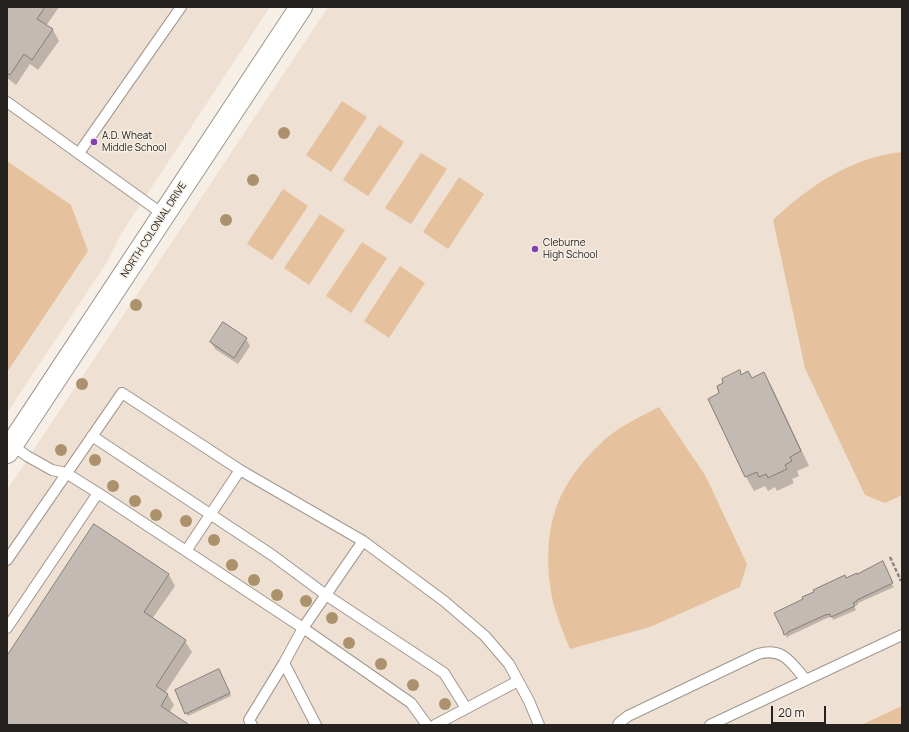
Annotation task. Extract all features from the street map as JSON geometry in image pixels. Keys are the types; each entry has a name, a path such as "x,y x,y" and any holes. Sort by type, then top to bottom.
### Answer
{"street":[{"name":"NORTH COLONIAL DRIVE","path":"9,448 301,7"}],"lane":[{"path":"79,154 181,7"},
{"path":"7,102 164,215"},
{"path":"7,560 122,393 240,470 363,541 444,600 485,636 509,664 540,725"},
{"path":"92,436 272,555 326,595 444,673 466,708"},
{"path":"9,448 52,470 66,473 303,628 411,703 427,725"},
{"path":"186,552 240,470"},
{"path":"7,628 98,493"},
{"path":"249,723 303,628 363,541"},
{"path":"710,725 902,635"},
{"path":"618,725 628,716 766,652 776,652 786,657 806,680"},
{"path":"284,663 316,725"},
{"path":"435,725 518,681"}],"path":[{"path":"890,558 901,581"}],"shaded area":[{"name":"A.D. Wheat Middle School","path":"7,7 270,7 121,234 107,262 7,413"},
{"name":"Cleburne High School","path":"328,7 902,7 902,725 7,725 7,490"},
{"path":"342,101 367,117 331,172 306,155"},
{"path":"379,125 404,142 368,196 343,180"},
{"path":"902,152 902,495 885,503 865,495 805,368 773,220 801,196 832,175 866,160"},
{"path":"421,153 447,169 411,224 385,208"},
{"path":"7,161 71,205 88,251 7,372"},
{"path":"459,177 484,194 448,249 423,232"},
{"path":"283,189 308,206 272,260 247,244"},
{"path":"320,214 345,230 309,285 284,268"},
{"path":"362,242 387,258 351,313 326,296"},
{"path":"400,266 425,283 389,338 364,321"},
{"path":"659,407 705,475 747,564 740,587 650,627 570,649 556,612 549,577 549,538 558,504 569,482 583,462 600,444 633,420"},
{"path":"902,706 902,725 861,725"}],"building":[{"path":"7,7 45,7 37,19 53,29 32,60 24,54 10,75 7,73"},
{"path":"223,322 247,338 234,358 210,342"},
{"path":"740,370 741,375 748,371 752,378 764,372 801,451 790,457 792,461 785,465 787,469 768,478 766,474 759,477 757,472 745,477 708,399 719,393 717,386 723,383 722,379"},
{"path":"94,524 169,574 144,612 186,640 156,686 168,694 161,706 188,724 187,725 7,725 7,656"},
{"path":"883,561 893,583 857,600 853,603 855,606 831,617 830,614 825,615 784,635 774,613 803,599 802,597 814,592 813,590 845,575 846,578 857,574"},
{"path":"219,669 230,693 185,714 175,690"}],"place":[{"name":"A.D. Wheat Middle School","path":"94,142"},
{"name":"Cleburne High School","path":"535,249"}]}
